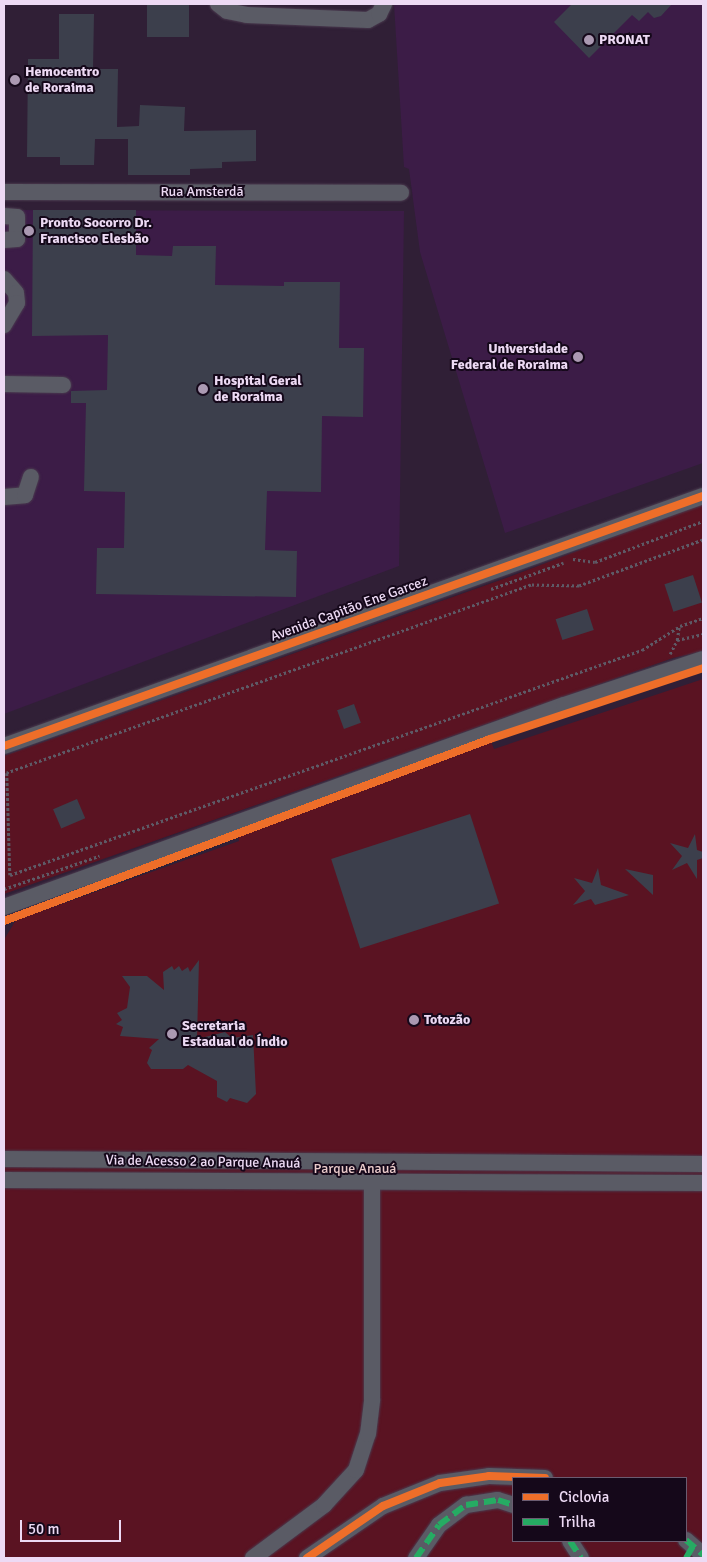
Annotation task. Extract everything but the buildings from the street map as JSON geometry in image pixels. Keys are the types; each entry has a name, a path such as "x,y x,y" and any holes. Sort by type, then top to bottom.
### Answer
{"street":[{"path":"218,4 227,11 246,9 368,20 379,14 384,4"},
{"name":"Rua Amsterdã","path":"4,192 401,193"},
{"path":"4,216 17,217 17,225 16,239 4,240"},
{"path":"4,279 16,293 17,303 4,325"},
{"path":"4,384 63,385"},
{"path":"4,497 25,495 31,476"},
{"name":"Avenida Capitão Ene Garcez","path":"4,746 703,496"},
{"path":"4,907 564,705 703,659"},
{"name":"Via de Acesso 2 ao Parque Anauá","path":"4,1160 703,1164"},
{"path":"253,1558 324,1505 356,1470 368,1434 372,1398 372,1163"},
{"name":"Via de Acesso 2 ao Parque Anauá","path":"4,1180 372,1180 703,1183"},
{"path":"307,1558 383,1506 440,1484 489,1476 517,1477"},
{"path":"416,1558 439,1525 466,1505 498,1500 512,1505"},
{"path":"571,1542 581,1558"}],"path":[{"path":"483,592 574,558 595,562 703,521"},
{"path":"703,540 579,586 531,585 7,773 10,875 642,650 680,626 703,618"},
{"path":"676,640 680,626"}],"shaded area":[{"name":"Universidade Federal de Roraima","path":"394,4 703,4 703,463 505,533 420,252 409,169 404,167"},
{"name":"Hospital Geral de Roraima","path":"4,210 404,211 399,566 4,714"}],"green space":[{"path":"703,503 703,651 673,658 4,894 4,756 509,577"},
{"name":"Parque Anauá","path":"703,679 703,1558 4,1558 5,938 16,920 239,841 238,833 490,739 494,749"}],"marked path":[{"path":"416,1558 439,1525 466,1505 498,1500 512,1505"},
{"path":"687,1541 703,1555"},
{"path":"571,1542 581,1558"},
{"path":"686,1558 693,1546"}],"cycle path":[{"path":"4,746 703,496"},
{"path":"4,921 490,739 703,668"},
{"path":"307,1558 383,1506 440,1483 489,1476 517,1477"}],"place":[{"name":"PRONAT","path":"589,40"},
{"name":"Hemocentro de Roraima","path":"15,80"},
{"name":"Pronto Socorro Dr. Francisco Elesbão","path":"29,231"},
{"name":"Universidade Federal de Roraima","path":"578,357"},
{"name":"Hospital Geral de Roraima","path":"203,389"},
{"name":"Totozão","path":"414,1020"},
{"name":"Secretaria Estadual do Índio","path":"172,1034"}]}
